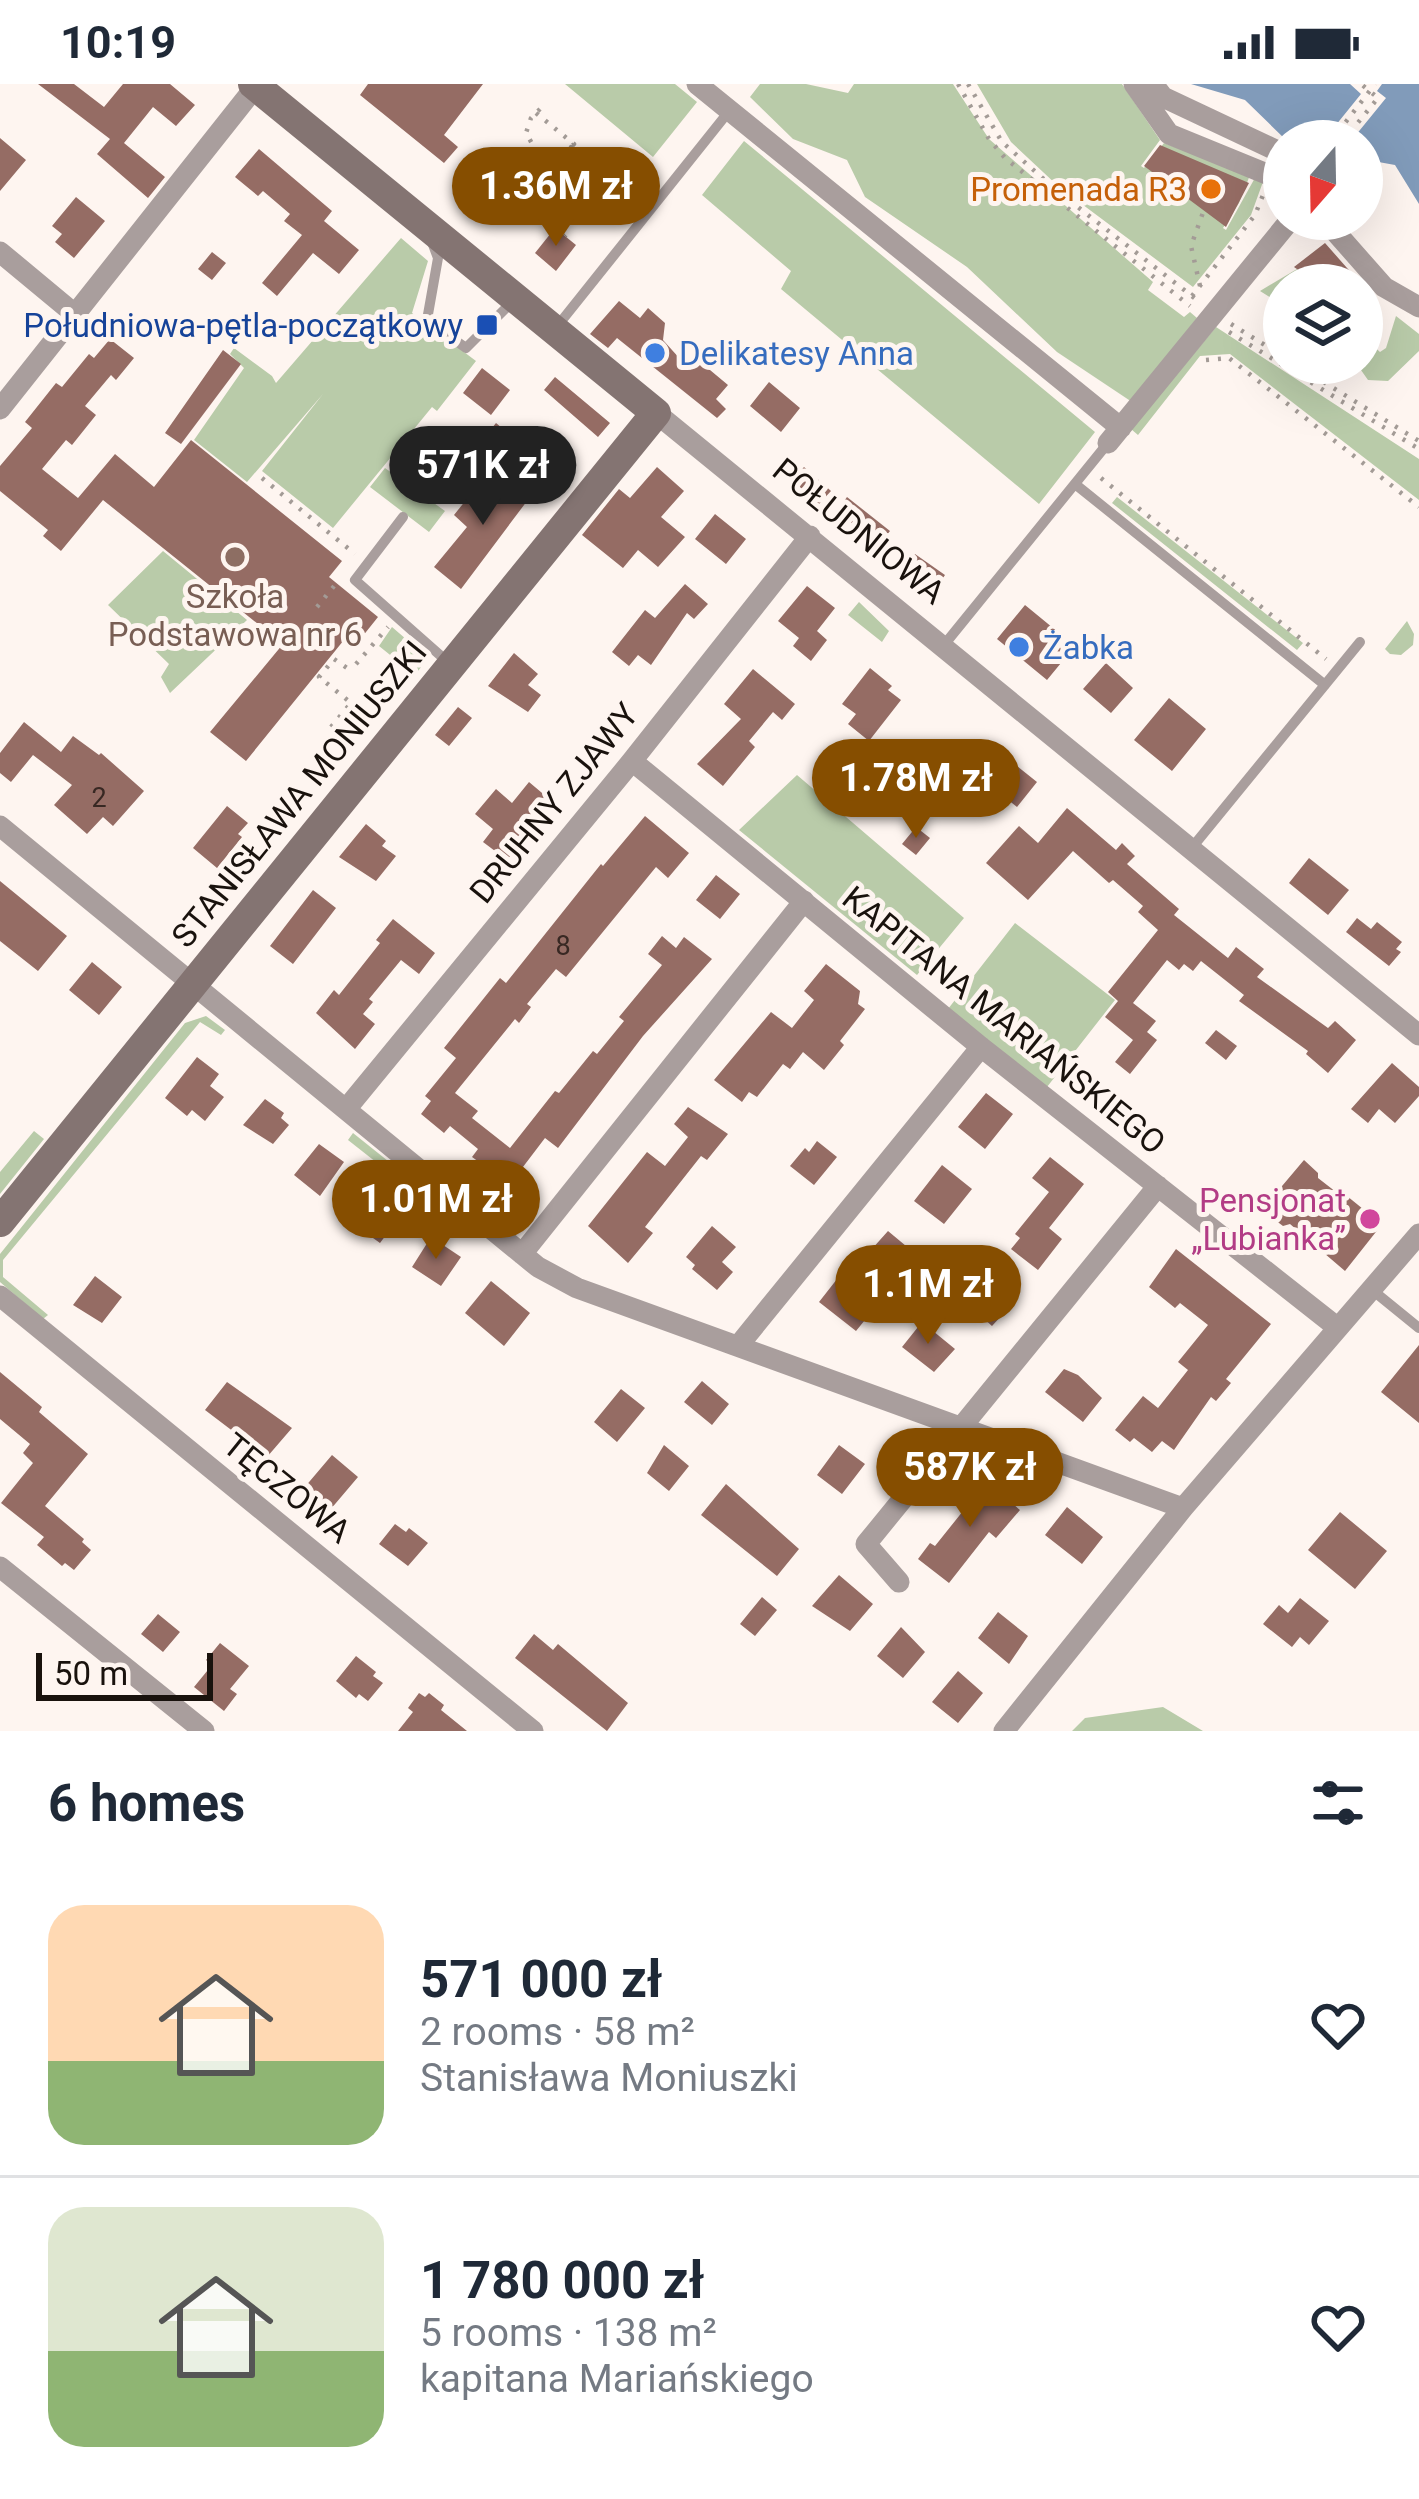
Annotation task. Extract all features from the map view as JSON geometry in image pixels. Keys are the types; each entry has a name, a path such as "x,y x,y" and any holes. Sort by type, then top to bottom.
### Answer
{"street":[{"path":"697,84 1114,436 1274,240"},
{"path":"1134,84 1169,134 1263,164"},
{"path":"1154,84 1163,97 1263,159"},
{"path":"0,410 255,85"},
{"name":"POŁUDNIOWA","path":"255,85 1419,1035"},
{"path":"1344,240 1390,290 1419,307"},
{"path":"0,252 77,316"},
{"path":"1212,316 1231,272"},
{"name":"STANISŁAWA MONIUSZKI","path":"0,1222 408,706 452,666 656,413"},
{"name":"DRUHNY ZJAWY","path":"347,1108 810,536"},
{"name":"KAPITANA MARIAŃSKIEGO","path":"632,761 981,1047 1338,1328"},
{"path":"0,826 522,1254 577,1288 1184,1508"},
{"path":"522,1254 804,901"},
{"path":"738,1346 981,1047"},
{"path":"899,1582 866,1544 1158,1186"},
{"path":"1004,1731 1184,1508 1419,1234"},
{"name":"TĘCZOWA","path":"0,1296 533,1731"},
{"path":"0,1567 204,1731"}],"lane":[{"path":"553,332 730,110"},
{"path":"426,228 438,258 427,320 466,348 514,299"},
{"path":"944,645 1114,436"},
{"path":"1075,484 1325,685"},
{"path":"404,517 355,580 452,666"},
{"path":"1190,850 1360,642"},
{"path":"1371,1289 1419,1328"}],"path":[{"path":"958,84 1005,158 1212,316 1419,445"},
{"path":"968,84 1002,142 1056,190 1212,316 1263,345"},
{"path":"1345,120 1368,85 1378,98 1360,120"},
{"path":"538,111 574,144 571,147 558,168 538,154 526,133 538,111"},
{"path":"571,147 609,175"},
{"path":"591,195 614,169 641,190"},
{"path":"1192,296 1263,200"},
{"path":"1200,286 1191,247 1205,207"},
{"path":"519,212 554,219 569,232 565,236"},
{"path":"1383,300 1390,290"},
{"path":"1214,349 1222,358"},
{"path":"1202,361 1229,358 1419,507"},
{"path":"1325,384 1419,445"},
{"path":"1088,468 1338,669"},
{"path":"262,478 359,556"},
{"path":"317,607 345,572"},
{"path":"356,664 396,617"},
{"path":"331,727 351,703 319,677 334,659 350,670"}],"green space":[{"path":"565,84 675,84 697,102 653,157"},
{"path":"760,84 806,84 848,93 854,84 953,84 989,139 1153,282 1148,290 1184,317 1190,312 1197,318 1132,402 1057,352 967,267 865,197 847,160 793,139 750,97"},
{"path":"977,84 1122,84 1160,140 1141,166 1164,143 1250,175 1223,228 1226,230 1256,176 1263,182 1251,215 1193,287 1059,187 1011,142"},
{"path":"744,141 1095,432 1039,504 781,289 791,271 702,195"},
{"path":"401,238 428,261 412,313 476,361 333,528 262,471 323,394 247,482 194,440 244,368 230,354 234,348 276,383"},
{"path":"1396,316 1419,334 1419,351 1388,381 1383,381"},
{"path":"1216,327 1263,358 1263,379 1230,354 1200,356 1138,435 1131,429"},
{"path":"1269,384 1304,384 1419,459 1419,500"},
{"path":"385,468 445,511 429,532 370,487"},
{"path":"1117,497 1303,643 1297,650 1112,503"},
{"path":"163,551 247,620 170,693 161,677 169,664 108,605"},
{"path":"859,602 889,631 882,642 848,615"},
{"path":"1407,621 1414,634 1413,645 1401,655 1390,654 1385,649"},
{"path":"392,627 428,658 415,675 379,646"},
{"path":"797,775 964,918 917,975 739,830"},
{"path":"1015,923 1115,1000 1047,1087 948,1009"},
{"path":"206,1016 225,1030 221,1035 200,1022 3,1260 3,1277 48,1315 43,1319 0,1282 0,1254 185,1023"},
{"path":"34,1131 44,1139 0,1194 0,1172"},
{"path":"353,1133 423,1189 419,1196 348,1140"},
{"path":"1163,1707 1203,1731 1072,1731 1085,1718"}],"water":[{"path":"1191,84 1419,84 1419,204 1395,165 1383,163 1383,120 1265,120 1245,100"}],"pier":[{"path":"1350,84 1382,84 1377,91 1386,98 1368,120 1340,120 1361,94"}],"building":[{"path":"38,84 74,84 104,107 123,84 170,84 195,105 176,126 153,107 124,143 165,177 148,198 97,154 110,139"},
{"path":"368,84 483,84 444,135 458,147 444,163 360,95"},
{"path":"0,138 26,160 0,191"},
{"name":"Promenada R3","path":"1160,145 1249,183 1226,227 1144,166"},
{"path":"259,149 332,211 324,221 359,250 339,274 313,253 277,296 262,283 302,235 284,221 290,214 263,191 258,196 235,177"},
{"path":"534,156 592,191 564,223 548,210 551,201 519,178"},
{"path":"76,197 105,221 74,258 55,242 62,234 52,226"},
{"path":"555,228 576,245 556,271 535,253"},
{"path":"1325,243 1344,264 1298,264"},
{"path":"212,252 226,263 212,280 198,269"},
{"path":"619,301 640,318 648,308 665,323 663,340 690,370 698,360 728,385 716,399 726,409 717,418 617,338 608,348 590,334"},
{"path":"110,339 134,358 116,380 111,375 85,406 96,415 72,445 66,440 42,469 78,498 115,454 154,487 191,440 342,561 329,577 378,617 358,642 348,635 246,761 210,732 283,644 103,500 61,551 43,536 48,530 0,491 0,466 32,428 25,422 56,383 62,387 89,354 94,358"},
{"path":"223,350 241,364 181,444 165,433"},
{"path":"482,368 510,390 491,415 463,393"},
{"path":"555,377 610,423 598,437 544,390"},
{"path":"769,382 800,408 781,432 750,406"},
{"path":"496,423 515,439 491,469 472,453"},
{"path":"657,467 684,491 661,517 685,537 658,567 638,550 623,568 582,535 619,489 630,498"},
{"path":"804,467 831,491 819,504 792,480"},
{"path":"509,468 528,487 527,501 461,589 434,567 467,527 454,515 466,500 477,509"},
{"path":"847,497 890,531 879,545 837,511"},
{"path":"715,514 746,539 726,564 695,539"},
{"path":"915,554 945,575 935,590 904,569"},
{"path":"685,584 708,604 694,619 687,613 651,665 638,655 629,666 612,652 645,610 655,618"},
{"path":"807,586 835,608 817,631 827,640 811,661 793,646 799,638 778,621"},
{"path":"1025,605 1075,646 1047,680 997,639"},
{"path":"514,653 538,674 528,685 541,695 528,712 488,686"},
{"path":"1106,663 1133,688 1111,713 1083,689"},
{"path":"870,668 901,700 869,741 848,724 856,714 842,704"},
{"path":"753,669 795,704 782,720 773,712 749,741 755,747 723,786 697,764 741,719 724,704"},
{"path":"1169,698 1206,729 1172,771 1134,740"},
{"path":"458,707 472,718 449,746 435,735"},
{"path":"24,722 61,752 73,736 101,753 144,791 113,826 103,817 87,834 54,805 72,785 33,755 11,782 0,773 0,753"},
{"path":"1012,762 1037,782 1017,807 992,787"},
{"path":"940,767 956,781 941,798 925,785"},
{"path":"529,782 554,803 507,860 483,842 493,829 475,814 496,789 512,803"},
{"path":"227,806 248,823 217,868 193,848"},
{"path":"1067,808 1116,850 1122,843 1135,856 1127,864 1179,909 1174,915 1228,958 1236,947 1264,969 1257,977 1328,1028 1335,1021 1356,1040 1328,1073 1308,1051 1239,1001 1244,995 1201,961 1193,971 1184,964 1179,970 1167,960 1133,1003 1156,1021 1147,1032 1157,1040 1130,1074 1115,1062 1133,1040 1105,1017 1118,1001 1108,992 1158,930 1138,912 1143,906 1073,851 1028,900 986,863 1019,826 1038,843"},
{"path":"645,816 689,853 668,878 656,867 566,977 556,969 527,1004 531,1007 519,1023 515,1019 455,1093 478,1111 472,1118 510,1148 555,1091 559,1093 624,1021 619,1017 662,965 648,954 662,936 676,948 684,937 712,959 643,1036 558,1148 545,1138 510,1184 472,1157 478,1149 450,1126 444,1133 421,1114 431,1101 425,1096 456,1058 444,1048 500,978 506,983"},
{"path":"366,824 396,856 376,881 339,857"},
{"path":"916,827 930,838 916,855 902,844"},
{"path":"1309,858 1349,890 1328,915 1289,883"},
{"path":"716,875 740,894 720,919 696,900"},
{"path":"0,881 67,936 38,971 0,941"},
{"path":"313,890 336,908 293,964 270,946"},
{"path":"1357,918 1371,929 1377,922 1402,942 1396,949 1401,952 1389,966 1346,932"},
{"path":"393,919 435,953 419,974 401,960 369,999 373,1002 363,1014 375,1024 355,1049 316,1013 334,990 339,995"},
{"path":"92,962 122,987 99,1015 69,990"},
{"path":"826,964 860,991 858,1004 865,1009 840,1041 844,1045 824,1070 803,1052 790,1069 783,1064 757,1097 749,1092 742,1102 714,1080 771,1012 792,1028 814,1000 804,991"},
{"path":"1216,1030 1237,1046 1226,1060 1205,1043"},
{"path":"197,1057 219,1074 210,1086 224,1097 205,1121 192,1110 187,1116 165,1098"},
{"path":"1392,1063 1419,1087 1419,1096 1395,1123 1379,1109 1368,1123 1351,1109"},
{"path":"986,1093 1013,1114 985,1149 958,1127"},
{"path":"265,1099 284,1113 281,1118 289,1125 273,1144 243,1125"},
{"path":"688,1107 728,1134 707,1160 701,1156 645,1227 653,1233 628,1263 588,1226 647,1152 665,1166 688,1137 674,1124"},
{"path":"817,1141 837,1157 814,1185 790,1166"},
{"path":"319,1144 344,1162 320,1196 294,1175"},
{"path":"1050,1157 1084,1184 1049,1228 1062,1239 1038,1270 1011,1249 1020,1238 1015,1234 1049,1192 1032,1178"},
{"path":"1304,1160 1318,1178 1345,1199 1365,1206 1383,1223 1345,1271 1290,1224 1283,1226 1275,1220 1276,1214 1266,1205"},
{"path":"942,1165 972,1189 944,1224 914,1201"},
{"path":"377,1191 404,1211 380,1243 352,1223"},
{"path":"712,1226 736,1247 722,1262 733,1272 717,1290 692,1269 695,1265 686,1257"},
{"path":"888,1231 912,1251 872,1299 878,1304 856,1331 819,1302 841,1274 846,1278"},
{"path":"431,1237 461,1257 441,1286 412,1267"},
{"path":"1176,1249 1271,1324 1226,1379 1231,1383 1216,1401 1211,1397 1174,1450 1162,1441 1152,1452 1115,1430 1143,1396 1158,1408 1188,1370 1178,1362 1208,1325 1149,1287"},
{"path":"95,1276 122,1297 102,1323 73,1305"},
{"path":"491,1281 530,1313 504,1346 465,1313"},
{"path":"990,1284 1013,1303 992,1326 971,1307"},
{"path":"922,1322 955,1349 934,1372 902,1347"},
{"path":"1419,1345 1419,1423 1381,1392"},
{"path":"1064,1369 1078,1375 1102,1398 1083,1422 1045,1392"},
{"path":"0,1372 88,1454 45,1506 91,1550 74,1570 37,1545 44,1537 1,1503 33,1463 23,1453 30,1444 0,1419"},
{"path":"702,1381 729,1404 712,1425 684,1402"},
{"path":"227,1382 292,1428 267,1457 205,1410"},
{"path":"621,1389 645,1408 617,1442 594,1422"},
{"path":"664,1445 689,1466 669,1491 647,1473"},
{"path":"839,1445 865,1464 842,1494 817,1475"},
{"path":"332,1455 358,1477 330,1510 304,1488"},
{"path":"982,1478 1020,1510 996,1538 989,1532 949,1583 918,1559 963,1511 958,1507"},
{"path":"726,1484 799,1549 777,1576 701,1515"},
{"path":"1067,1507 1103,1537 1082,1564 1045,1535"},
{"path":"1340,1512 1387,1551 1355,1589 1308,1550"},
{"path":"395,1524 428,1543 408,1566 379,1544"},
{"path":"839,1575 873,1604 850,1631 812,1606"},
{"path":"762,1597 777,1610 755,1636 740,1624"},
{"path":"1300,1598 1329,1621 1309,1645 1300,1637 1292,1647 1263,1624 1279,1605 1288,1613"},
{"path":"998,1612 1028,1636 1009,1664 978,1638"},
{"path":"158,1614 180,1632 163,1652 141,1634"},
{"path":"901,1627 925,1652 903,1678 877,1656"},
{"path":"534,1634 553,1650 558,1644 628,1703 607,1731 515,1658"},
{"path":"220,1643 249,1666 230,1689 237,1694 224,1711 194,1687 212,1665 206,1660"},
{"path":"356,1656 383,1683 368,1701 359,1694 356,1698 336,1681"},
{"path":"958,1671 983,1693 958,1723 932,1702"},
{"path":"419,1693 425,1697 429,1693 467,1731 398,1731 413,1712 408,1708"}],"place":[{"name":"Promenada R3","path":"1211,189"},
{"name":"Południowa-pętla-początkowy","path":"487,325"},
{"name":"Delikatesy Anna","path":"655,353"},
{"name":"Szkoła Podstawowa nr 6","path":"235,557"},
{"name":"Żabka","path":"1019,647"},
{"name":"Pensjonat „Lubianka”","path":"1370,1219"}]}
